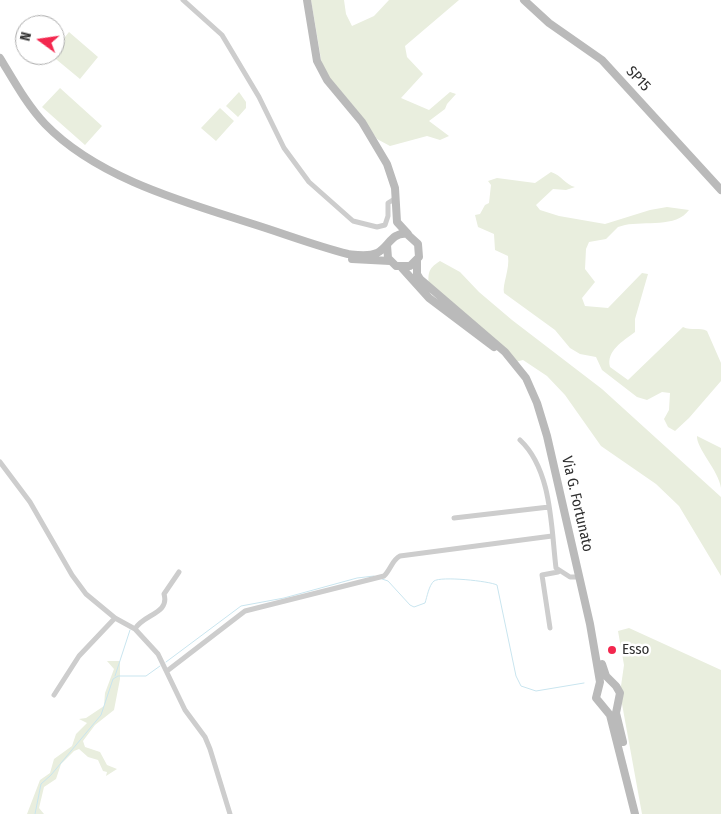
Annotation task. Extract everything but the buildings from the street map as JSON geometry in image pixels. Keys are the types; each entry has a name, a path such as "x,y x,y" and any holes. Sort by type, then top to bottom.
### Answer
{"main road":[{"path":"0,58 27,102 46,125 86,157 114,173 188,204 335,251 357,260 390,261 402,268 410,266 417,260 420,247 399,226 395,188 387,164 362,122 327,80 316,61 307,0"},
{"name":"SP15","path":"524,0 549,23 602,60 721,190"},
{"path":"390,261 386,251 396,201"},
{"path":"335,251 366,255 379,252 389,241 400,234 410,235"},
{"name":"Via G. Fortunato","path":"417,260 417,274 424,284 505,352 522,371 532,392 547,436 590,624"},
{"name":"Via G. Fortunato","path":"402,268 429,298 504,355 532,392"},
{"path":"590,624 606,676 620,693 616,713 629,768 635,814"},
{"path":"590,624 600,674 596,698 610,715 632,795"},
{"path":"598,687 605,683 613,684"},
{"path":"604,707 612,707 618,701"}],"street":[{"path":"183,0 222,34 259,97 284,148 309,182 353,221 377,227 385,224 388,216 388,203 396,201"},
{"path":"520,440 529,448 539,469 549,506 558,572"},
{"path":"0,462 30,502 72,575 86,594 115,618 135,629 158,654 185,710 205,736 230,814"},
{"path":"454,518 549,506"},
{"path":"167,671 245,611 374,579 391,569 394,559 400,556 552,536"},
{"path":"135,629 142,618 163,609 166,604 164,594 179,572"},
{"path":"550,628 542,575 558,572 570,577 580,577"},
{"path":"54,695 79,656 115,618"}],"green space":[{"path":"311,0 344,0 346,14 352,26 374,16 389,0 459,0 405,46 407,57 423,74 401,98 429,110 450,92 456,94 445,109 429,121 449,136 440,140 427,136 390,146 377,139 356,109 328,76 322,65"},
{"path":"69,32 98,57 80,79 63,65 65,65 65,37"},
{"path":"60,88 102,126 85,145 42,107"},
{"path":"239,92 246,102 246,108 238,117 226,106"},
{"path":"220,108 234,121 216,141 201,128"},
{"path":"551,172 575,187 566,190 553,189 536,205 540,210 559,216 605,224 650,210 667,207 689,210 683,216 668,222 618,227 606,239 589,242 586,249 585,269 595,282 582,298 585,306 608,308 642,273 648,274 635,319 635,332 616,347 609,361 610,367 628,380 683,327 707,331 721,363 721,381 689,418 675,431 668,427 664,419 669,410 670,393 662,392 647,400 637,397 602,370 596,357 580,354 570,348 555,330 504,293 508,256 495,250 494,234 478,227 475,215 480,214 485,205 489,203 491,185 488,181 497,178 535,183"},
{"path":"440,261 460,272 479,292 512,320 602,389 721,497 721,576 679,506 656,484 601,446 565,395 547,376 523,360 515,362 429,289 429,272"},
{"path":"697,436 721,448 721,488 716,474 700,447"},
{"path":"629,628 721,670 721,814 642,814 620,693 624,665 618,631"},
{"path":"107,661 120,661 120,679 114,710 95,725 83,741 85,747 100,752 107,765 117,769 106,776 107,772 103,771 98,760 88,757 79,749 74,751 61,764 56,779 44,787 39,808 44,814 27,814 40,780 50,773 54,759 72,746 76,734 87,723 79,719 86,718 104,706 105,693 114,669"}],"waterway":[{"path":"166,662 241,606 284,598 357,578 374,576"},
{"path":"382,579 388,581 414,607 425,603 428,591 434,581 446,579 465,580 497,585 516,676 521,686 536,691 584,683"},
{"path":"115,676 130,630"},
{"path":"35,814 41,784 51,775 101,715 113,679 118,676 146,676 160,666"}],"place":[{"name":"Esso","path":"612,650"}]}
